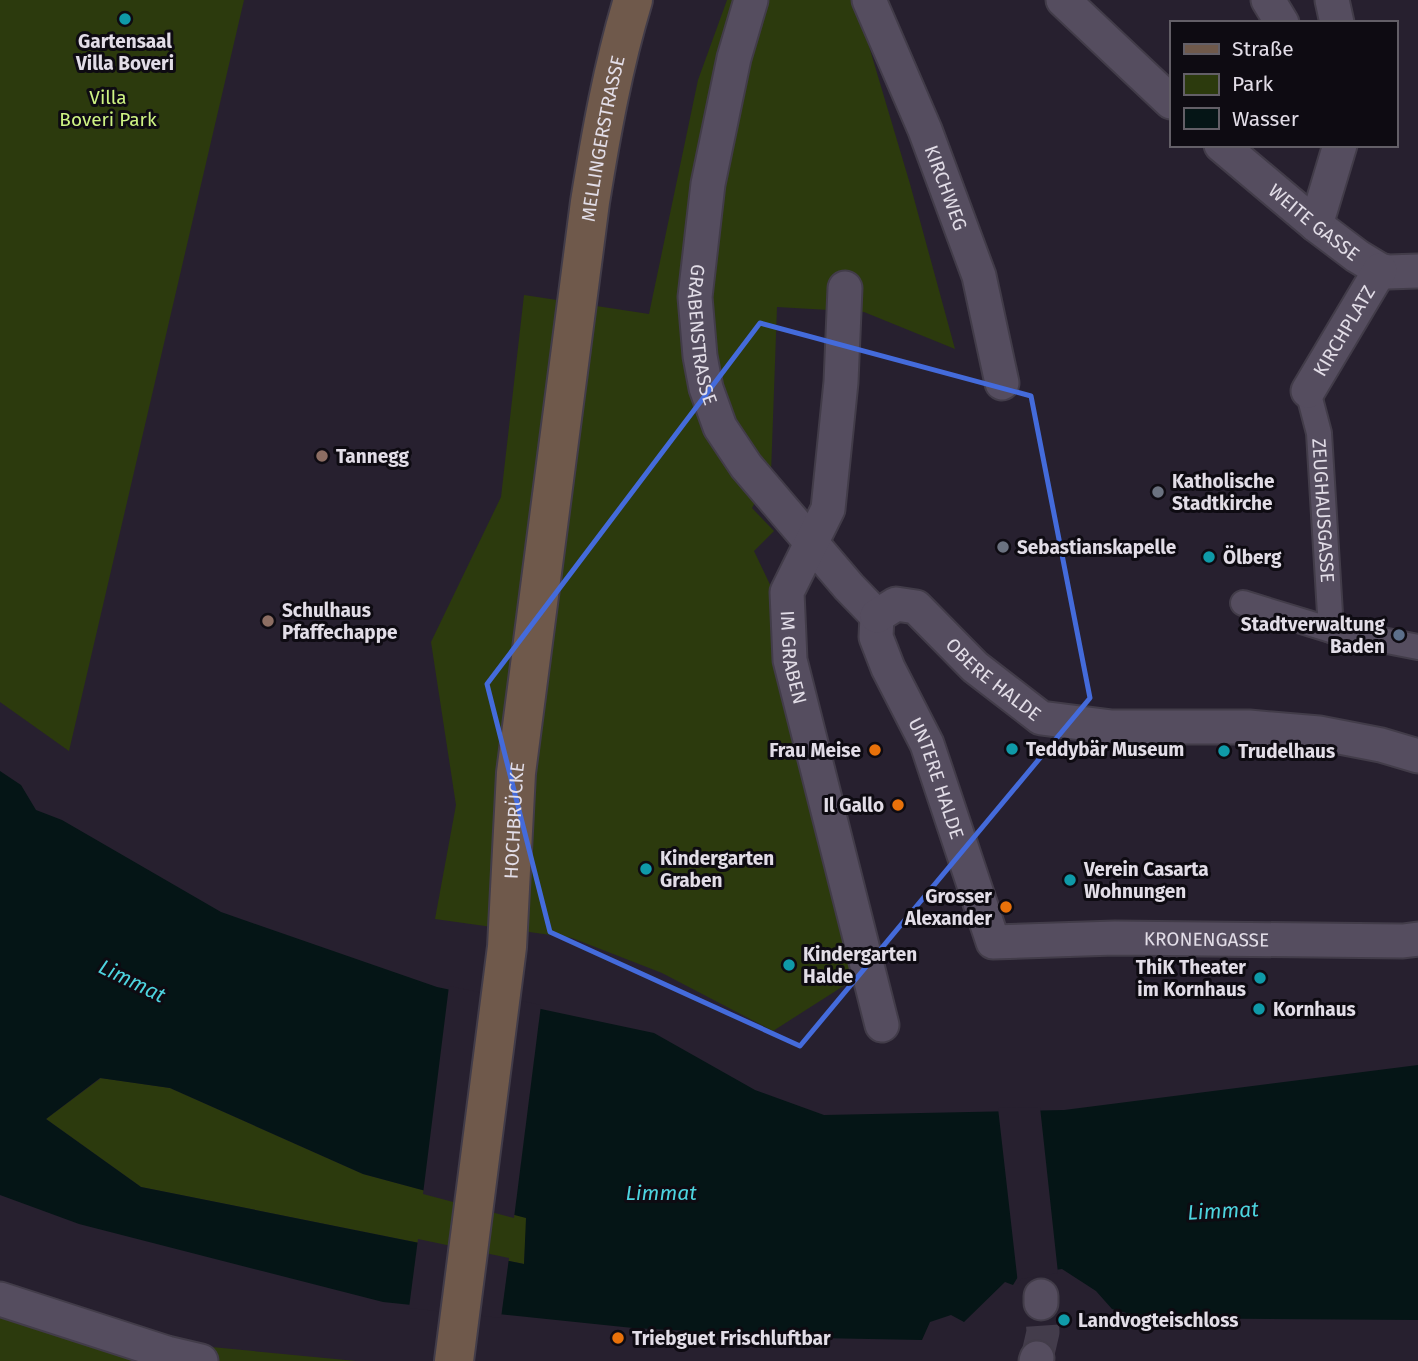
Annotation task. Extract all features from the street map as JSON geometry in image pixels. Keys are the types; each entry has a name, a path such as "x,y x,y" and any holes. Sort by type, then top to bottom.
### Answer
{"main road":[{"name":"MELLINGERSTRASSE","path":"580,279 601,138 633,0"},
{"name":"HOCHBRÜCKE","path":"454,1361 507,947 516,774 580,279"}],"street":[{"name":"GRABENSTRASSE","path":"751,0 734,58 708,184 695,297 700,356 706,388 720,427 746,466 877,616"},
{"name":"KIRCHWEG","path":"869,0 925,130 979,276 1002,383"},
{"path":"1063,0 1170,101"},
{"path":"1268,0 1281,21"},
{"path":"1332,0 1337,21"},
{"name":"WEITE GASSE","path":"1223,147 1316,225 1380,270 1418,271"},
{"path":"1316,225 1339,147"},
{"name":"KIRCHPLATZ","path":"1308,391 1380,270"},
{"name":"IM GRABEN","path":"845,288 841,382 828,509 787,592 790,660 882,1025"},
{"name":"ZEUGHAUSGASSE","path":"1308,391 1319,433 1331,630"},
{"path":"1243,603 1331,630 1418,647"},
{"name":"OBERE HALDE","path":"877,616 896,604 916,607 975,667 1041,718 1112,727 1250,727 1319,733 1381,744 1418,756"},
{"name":"UNTERE HALDE","path":"877,616 876,637 927,744 993,942"},
{"name":"KRONENGASSE","path":"993,942 1115,938 1418,939"},
{"path":"0,1299 167,1353 201,1361"}],"highlighted area":[{"path":"760,323 1031,396 1090,698 800,1046 550,932 487,684"}],"green space":[{"name":"Villa Boveri Park","path":"0,0 244,0 69,751 0,702"},
{"path":"727,0 853,0 910,184 955,349 864,312 777,307 771,473 752,508 774,531 754,551 795,637 856,978 773,1031 662,973 572,938 435,919 456,805 431,642 501,497 524,295 649,314 698,80"},
{"path":"101,1078 170,1088 363,1174 527,1218 524,1264 141,1187 46,1119"},
{"path":"0,1300 201,1346 356,1361 0,1361"}],"water":[{"name":"Limmat","path":"0,771 21,785 36,810 62,820 221,912 437,987 654,1033 755,1090 824,1115 1064,1110 1418,1065 1418,1320 1145,1318 1112,1309 1096,1291 1062,1269 1019,1275 1013,1285 1005,1282 964,1322 951,1315 930,1322 922,1340 817,1338 633,1328 383,1302 79,1224 0,1195","holes":["100,1078 170,1088 363,1174 526,1218 524,1264 141,1187 46,1119"]}],"pier":[{"path":"449,986 541,1005 514,1218 423,1194"},
{"path":"1040,1107 1058,1273 1021,1279 1018,1284 998,1108"},
{"path":"418,1239 509,1258 501,1318 409,1308"}],"tunnel":[{"path":"1037,1358 1043,1332 1041,1303"}],"place":[{"name":"Gartensaal Villa Boveri","path":"125,19"},
{"name":"Tannegg","path":"322,456"},
{"name":"Katholische Stadtkirche","path":"1158,492"},
{"name":"Sebastianskapelle","path":"1003,547"},
{"name":"Ölberg","path":"1209,557"},
{"name":"Schulhaus Pfaffechappe","path":"268,621"},
{"name":"Stadtverwaltung Baden","path":"1399,635"},
{"name":"Teddybär Museum","path":"1012,749"},
{"name":"Frau Meise","path":"875,750"},
{"name":"Trudelhaus","path":"1224,751"},
{"name":"Il Gallo","path":"898,805"},
{"name":"Kindergarten Graben","path":"646,869"},
{"name":"Verein Casarta Wohnungen","path":"1070,880"},
{"name":"Grosser Alexander","path":"1006,907"},
{"name":"Kindergarten Halde","path":"789,965"},
{"name":"ThiK Theater im Kornhaus","path":"1260,978"},
{"name":"Kornhaus","path":"1259,1009"},
{"name":"Landvogteischloss","path":"1064,1320"},
{"name":"Triebguet Frischluftbar","path":"618,1338"}]}
